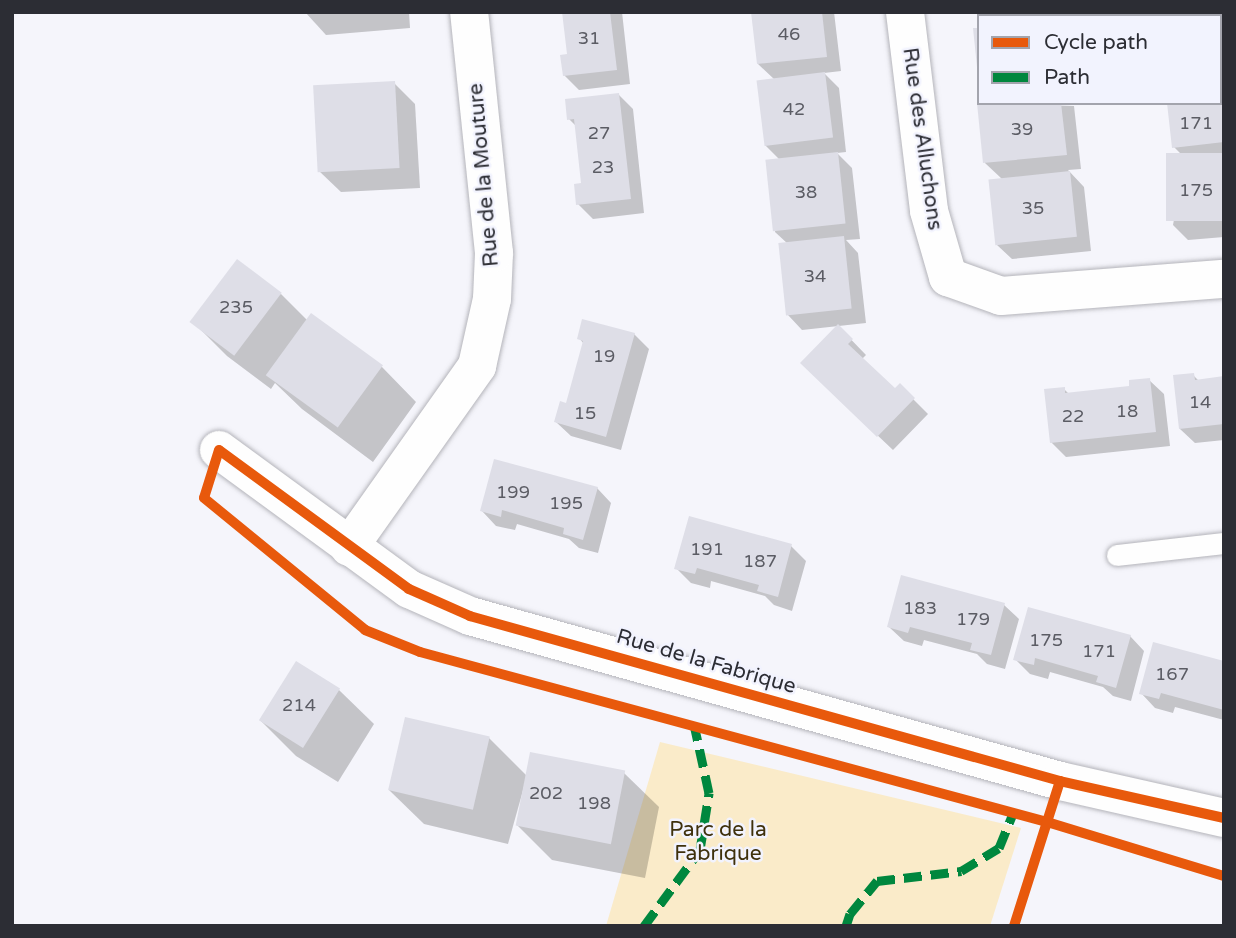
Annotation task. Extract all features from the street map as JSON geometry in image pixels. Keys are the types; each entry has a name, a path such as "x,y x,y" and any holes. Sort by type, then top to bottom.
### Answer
{"street":[{"name":"Rue de la Mouture","path":"349,547 477,366 492,299 494,253 469,12"},
{"name":"Rue des Alluchons","path":"905,12 929,211 948,276 1001,296 1224,279"},
{"name":"Rue de la Fabrique","path":"219,450 409,589 470,616 1060,780 1224,818"}],"lane":[{"path":"1117,555 1224,543"}],"green space":[{"name":"Parc de la Fabrique","path":"660,742 1021,828 990,926 606,926"}],"building":[{"path":"562,12 610,12 617,70 563,76 560,55 567,54"},
{"path":"751,12 822,12 827,57 757,64"},
{"path":"1158,12 1224,12 1224,50 1222,14"},
{"path":"973,28 977,28 977,67"},
{"path":"1224,69 1224,142 1172,148 1167,105 1222,105"},
{"path":"825,72 833,138 765,146 757,80"},
{"path":"395,81 400,168 318,172 313,85"},
{"path":"619,93 631,199 576,205 574,184 581,183 574,119 567,120 565,99"},
{"path":"977,105 1061,105 1067,155 983,163"},
{"path":"838,152 846,224 773,231 765,160"},
{"path":"1166,153 1224,153 1224,221 1166,221"},
{"path":"1070,171 1077,237 995,245 988,180"},
{"path":"844,236 852,309 786,315 778,243"},
{"path":"237,259 282,293 234,356 189,322"},
{"path":"311,313 383,365 338,428 266,375"},
{"path":"582,319 635,333 606,437 554,422 560,401 566,403 583,341 577,339"},
{"path":"838,324 853,339 848,344 895,388 900,383 915,398 877,437 800,363"},
{"path":"1194,373 1195,380 1224,376 1224,424 1179,429 1173,375"},
{"path":"1150,378 1156,432 1050,443 1044,389 1065,387 1065,393 1129,386 1129,380"},
{"path":"494,459 598,487 583,540 563,534 564,528 502,510 501,517 480,511"},
{"path":"689,516 792,544 778,597 757,591 759,585 697,568 695,574 674,569"},
{"path":"901,575 1005,603 991,655 970,650 972,643 910,627 908,633 887,627"},
{"path":"1028,607 1131,635 1116,688 1096,682 1098,676 1035,658 1034,665 1013,660"},
{"path":"1153,642 1224,661 1224,710 1161,693 1159,699 1139,694"},
{"path":"296,661 340,689 303,748 259,720"},
{"path":"405,717 490,737 473,810 388,790"},
{"path":"530,752 625,771 611,844 516,826"}],"marked path":[{"path":"644,926 700,850 709,793 695,729"},
{"path":"846,926 850,914 877,881 961,871 999,848 1013,814"}],"cycle path":[{"path":"1224,818 1060,781 470,616 409,589 219,450 204,498 365,630 420,652 1047,822 1224,876"},
{"path":"1014,926 1060,781"}]}
